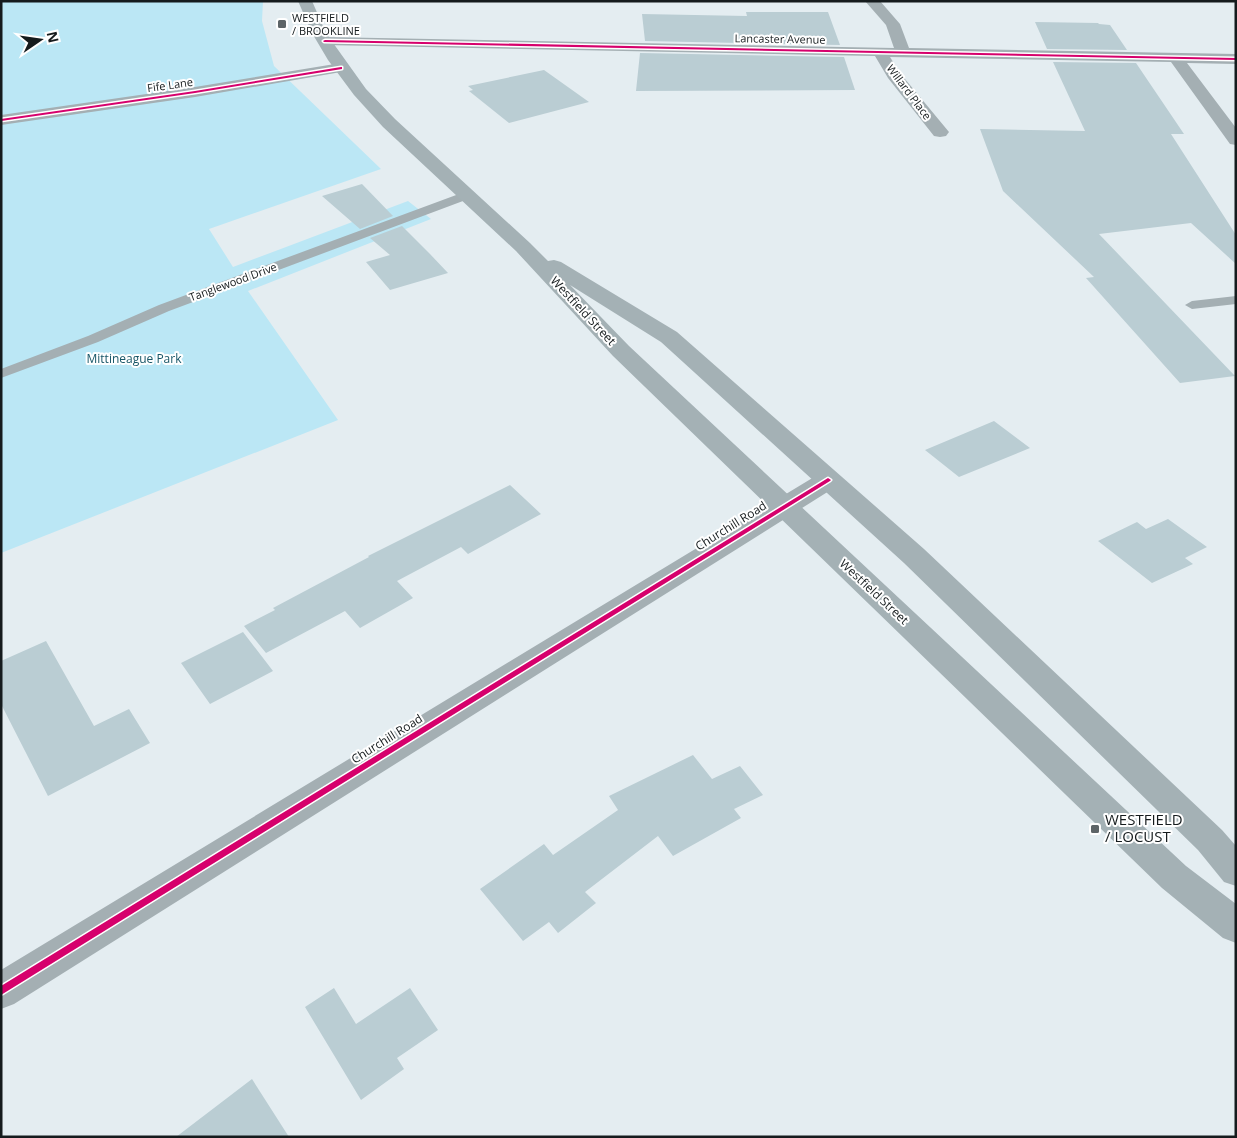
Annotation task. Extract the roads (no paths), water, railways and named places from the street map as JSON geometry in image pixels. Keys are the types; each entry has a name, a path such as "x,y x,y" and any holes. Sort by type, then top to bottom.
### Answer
{"main road":[{"name":"Westfield Street","path":"305,1 341,68 389,123 523,247 621,351 1174,877 1236,926"},
{"name":"Westfield Street","path":"523,247 669,337 914,556 1189,819 1236,871"}],"street":[{"name":"Willard Place","path":"872,1 893,24 903,51"},
{"name":"Lancaster Avenue","path":"325,41 903,51 1236,60"},
{"name":"Willard Place","path":"880,51 894,75 940,132"},
{"path":"1176,58 1236,140"},
{"name":"Fife Lane","path":"1,120 195,92 341,68"},
{"name":"Churchill Road","path":"1,991 828,480"}],"lane":[{"name":"Tanglewood Drive","path":"1,374 93,339 164,308 467,195"},
{"path":"1192,305 1236,300"}],"place":[{"name":"WESTFIELD / BROOKLINE","path":"282,24"},
{"name":"WESTFIELD / LOCUST","path":"1095,829"}],"park label":[{"name":"Mittineague Park","path":"134,359"}]}
